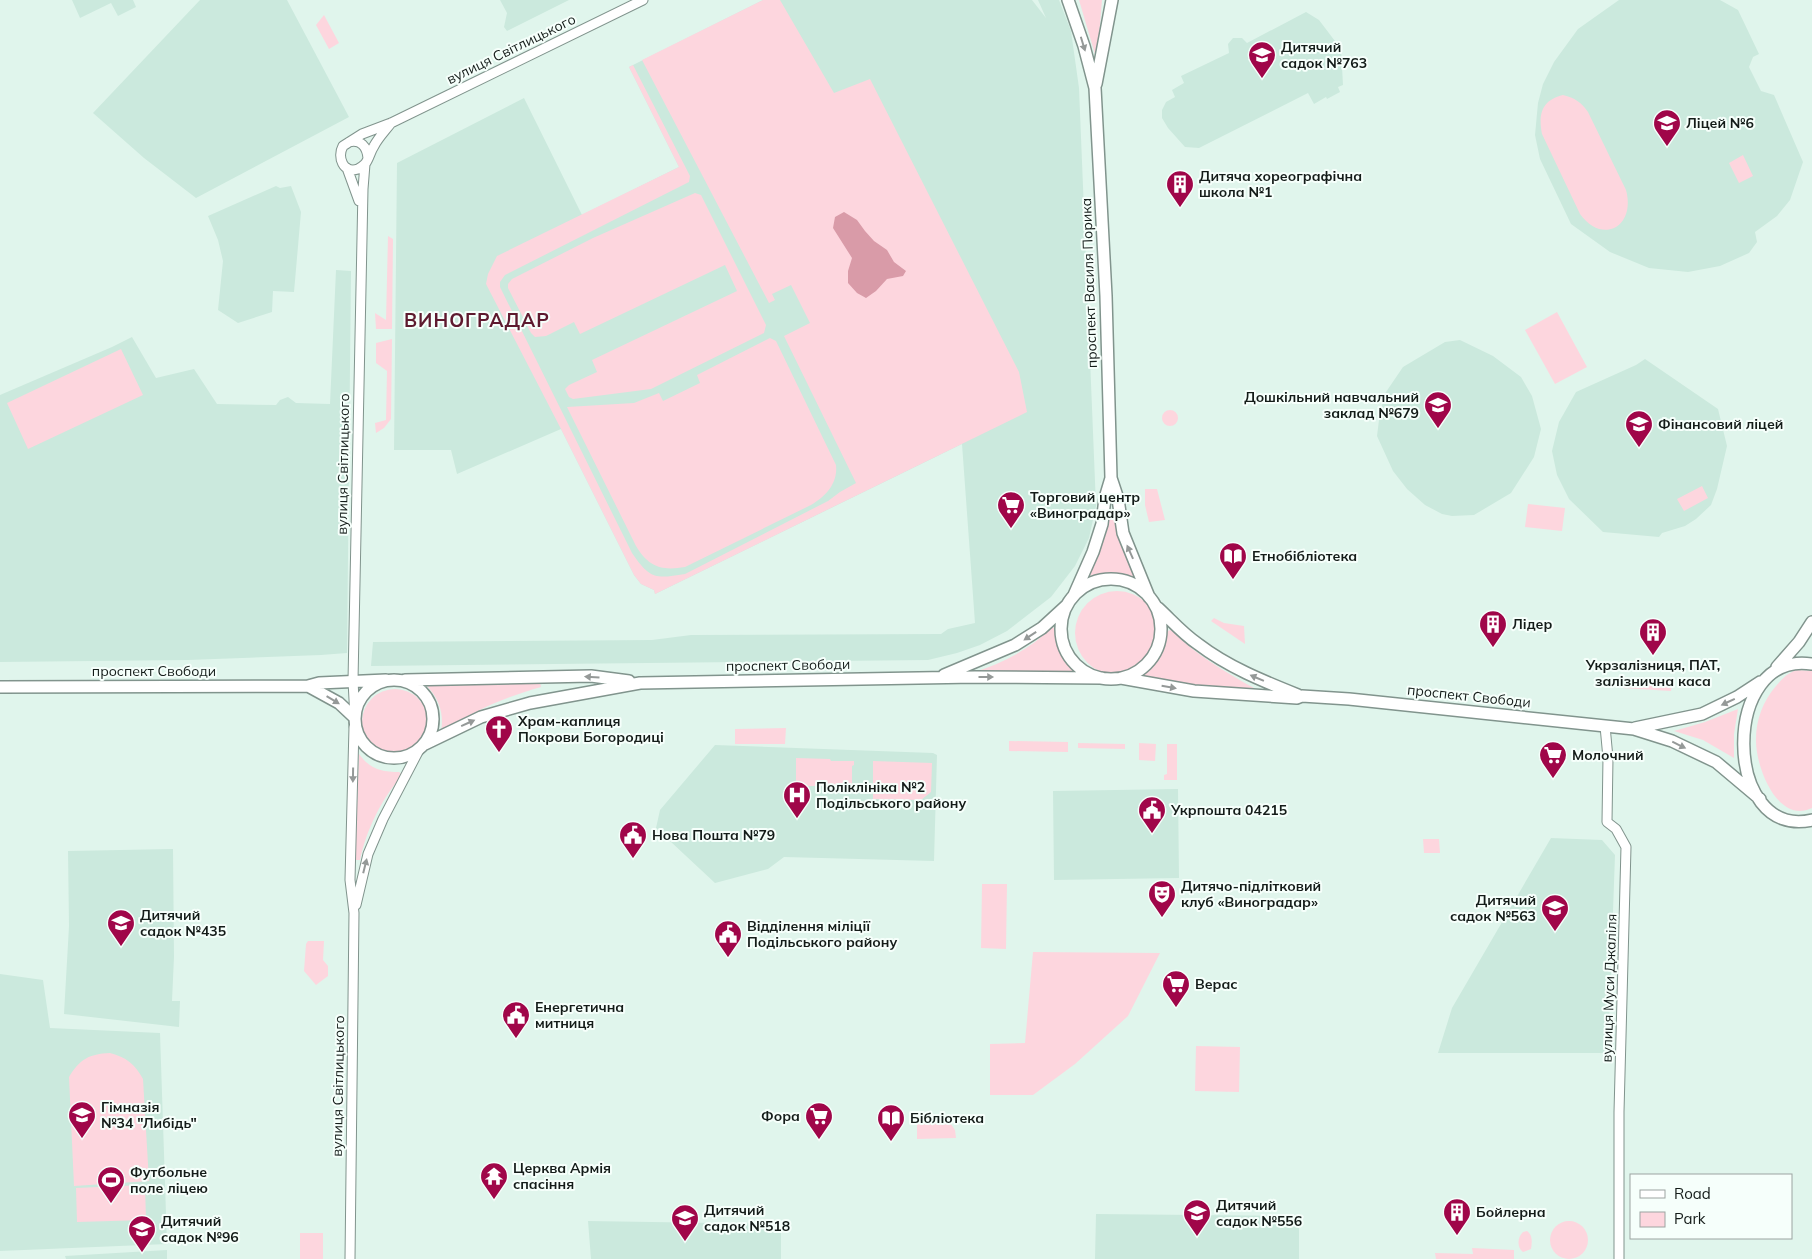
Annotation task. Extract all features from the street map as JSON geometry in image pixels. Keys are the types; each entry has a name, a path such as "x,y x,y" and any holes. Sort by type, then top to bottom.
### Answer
{"street":[{"name":"вулиця Світлицького","path":"348,142 643,0"},
{"name":"проспект Василя Порика","path":"1068,0 1084,46 1095,88 1106,296 1111,478 1118,499 1123,533 1152,601"},
{"name":"проспект Василя Порика","path":"1095,88 1112,0"},
{"name":"вулиця Світлицького","path":"350,1259 354,913 350,880 362,210 367,161 374,145 390,123"},
{"path":"354,141 365,146 368,151 367,161 360,168 353,170 347,168 340,158 343,146 348,142 354,141"},
{"name":"вулиця Світлицького","path":"347,168 362,210"},
{"name":"проспект Василя Порика","path":"1070,601 1093,552 1102,524 1105,498 1111,478"},
{"path":"1106,580 1116,580 1134,585 1152,601 1161,623 1161,632 1152,658 1138,671 1121,678 1093,676 1077,666 1066,651 1062,623 1070,601 1088,585 1106,580"},
{"name":"проспект Свободи","path":"937,678 1015,645 1042,628 1070,601"},
{"name":"проспект Свободи","path":"1152,601 1198,644 1252,676 1302,696 1445,708 1634,729 1672,741 1716,762 1760,799 1770,811 1786,820 1795,822 1812,820"},
{"path":"1760,799 1748,777 1744,758 1743,735 1748,710 1756,692 1799,642 1812,622"},
{"path":"1770,676 1786,665 1798,663 1812,664"},
{"name":"проспект Свободи","path":"401,680 591,676 640,683 937,678 1102,678"},
{"name":"проспект Свободи","path":"1634,729 1702,714 1737,697 1770,676"},
{"name":"проспект Свободи","path":"1121,678 1194,691 1297,698 1302,696"},
{"path":"386,680 401,680 416,686 428,698 432,705 434,722 432,730 422,747 412,754 396,759 380,756 366,747 354,722 358,704 366,691 386,680"},
{"name":"проспект Свободи","path":"0,687 308,686 319,683 386,680"},
{"name":"проспект Свободи","path":"422,747 481,717 530,703 640,683"},
{"name":"проспект Свободи","path":"308,686 339,703 354,722"},
{"name":"вулиця Муси Джаліля","path":"1605,726 1608,758 1607,822 1616,829 1626,847 1619,1112 1619,1259"},
{"name":"вулиця Світлицького","path":"354,913 368,854 383,819 422,747"}],"shaded area":[{"path":"72,0 133,0 136,7 118,16 111,3 80,18"},
{"path":"200,0 287,0 349,117 196,198 144,158 93,113"},
{"path":"500,0 569,0 507,31 504,27 507,13"},
{"path":"763,0 1032,0 1046,18 1038,0 1059,0 1071,31 1079,88 1096,506 1089,538 1075,566 1051,597 1007,631 980,645 928,660 371,666 373,642 652,640 691,635 941,634 948,629 975,623 962,444 655,594 654,590 641,584 634,575 561,429 457,474 451,450 394,450 397,163 524,98 582,215 679,167 629,67"},
{"name":"Ліцей №6","path":"1619,0 1720,0 1738,10 1759,54 1753,57 1749,67 1761,91 1774,95 1803,162 1790,200 1777,216 1755,232 1757,242 1749,253 1720,266 1688,272 1649,268 1610,252 1571,224 1540,159 1535,135 1538,103 1543,84 1554,62 1578,29"},
{"name":"Дитячий садок №763","path":"1306,12 1319,20 1341,49 1343,85 1338,87 1340,92 1314,104 1308,93 1199,148 1185,147 1168,128 1162,118 1162,110 1166,102 1175,97 1172,90 1184,83 1181,76 1229,53 1228,44 1233,38 1242,38 1247,43"},
{"path":"276,186 280,188 291,186 301,212 294,292 273,291 272,312 238,323 218,310 223,261 218,240 208,216"},
{"path":"844,212 857,220 874,241 887,250 894,262 906,271 903,276 887,279 876,291 866,298 857,293 848,283 848,271 852,258 833,228 835,217"},
{"path":"336,270 351,271 347,653 188,660 0,662 0,395 132,337 156,378 194,369 217,404 276,405 280,400 288,397 296,403 330,404"},
{"path":"1460,340 1493,356 1521,377 1532,396 1541,429 1534,457 1511,493 1474,515 1452,516 1442,514 1425,505 1407,489 1393,471 1377,436 1380,412 1386,392 1403,367 1445,342"},
{"name":"Фінансовий ліцей","path":"1645,359 1718,409 1727,446 1717,489 1711,505 1685,526 1662,533 1659,537 1603,532 1569,499 1557,475 1552,451 1559,422 1576,392 1636,365"},
{"name":"Поліклініка №2 Подільського району","path":"715,745 933,753 937,755 934,861 784,857 768,869 715,883 656,828 660,810"},
{"path":"1178,789 1179,878 1054,880 1053,791"},
{"name":"Дитячий садок №563","path":"1551,838 1602,840 1615,855 1608,1053 1438,1053 1452,1008"},
{"name":"Дитячий садок №435","path":"173,849 174,957 172,1001 180,1001 179,1027 64,1014 69,926 68,851"},
{"name":"Гімназія №34 \"Либідь\"","path":"0,974 43,980 50,1028 160,1033 167,1244 0,1251"},
{"name":"Дитячий садок №556","path":"1096,1214 1299,1216 1299,1259 1095,1259"},
{"name":"Дитячий садок №518","path":"588,1221 781,1224 781,1259 591,1259"},
{"name":"Дитячий садок №96","path":"167,1250 167,1259 66,1259 65,1256"}],"green space":[{"path":"763,0 780,0 834,93 870,79 1019,372 1027,412 655,594 654,590 641,584 634,575 486,284 488,274 497,256 679,167 629,67 633,65 690,176 689,182 505,275 500,282 500,287 632,553 644,568 654,575 685,574 828,501 856,483 784,336 810,323 791,285 772,294 775,300 769,303 642,60"},
{"path":"1079,0 1102,0 1097,61"},
{"path":"324,15 339,43 329,49 316,25"},
{"path":"1563,95 1577,101 1588,112 1626,190 1628,203 1626,214 1622,222 1615,228 1607,230 1598,229 1580,214 1542,134 1541,114 1543,109 1550,100"},
{"path":"1743,155 1753,176 1739,183 1729,163"},
{"path":"695,193 701,195 766,325 764,333 651,389 573,399 569,397 565,389 569,385 597,372 592,360 737,291 725,265 580,334 574,322 546,336 535,337 531,333 508,288 508,284 512,279 593,238"},
{"path":"388,236 393,239 392,329 376,329 375,313 386,320"},
{"path":"1557,312 1587,367 1555,384 1525,330"},
{"path":"770,338 776,341 836,465 833,483 822,497 811,505 685,567 662,568 656,566 646,559 636,546 567,407 634,403 659,393 663,401 700,383 697,375"},
{"path":"392,339 391,419 384,428 376,433 375,423 386,420 387,371 376,363 376,343"},
{"path":"121,349 143,395 28,449 7,403"},
{"path":"1170,410 1176,412 1178,418 1176,424 1170,426 1164,424 1162,418 1164,412"},
{"path":"1702,486 1708,498 1684,511 1677,499"},
{"path":"1145,489 1157,489 1165,520 1149,522 1145,505"},
{"path":"1528,504 1565,508 1562,531 1525,527"},
{"path":"1109,511 1114,511 1123,550 1138,582 1114,573 1089,576 1102,541"},
{"path":"1117,591 1140,598 1152,610 1159,633 1152,656 1140,668 1117,675 1094,668 1082,656 1075,633 1082,610 1094,598"},
{"path":"1214,618 1224,623 1244,626 1245,644 1211,621"},
{"path":"1052,627 1056,629 1056,638 1061,654 1075,671 1074,673 972,673 1015,655"},
{"path":"1171,630 1211,662 1254,688 1252,692 1131,680 1146,673 1157,662 1164,648 1167,631"},
{"path":"1797,670 1812,671 1812,808 1800,811 1788,808 1770,790 1759,763 1756,739 1759,718 1767,698 1783,679"},
{"path":"1623,679 1672,685 1671,691 1622,688"},
{"path":"540,682 541,687 489,706 441,733 442,720 440,708 427,686"},
{"path":"395,689 408,692 418,699 425,709 428,722 425,735 418,745 408,752 395,755 382,752 372,745 365,735 362,722 365,709 372,699 382,692"},
{"path":"1738,709 1734,734 1734,758 1703,740 1674,731 1705,722"},
{"path":"786,728 785,744 735,744 735,729"},
{"path":"1009,741 1068,742 1068,752 1009,751"},
{"path":"1078,743 1125,744 1125,749 1078,748"},
{"path":"1139,743 1156,744 1155,761 1139,760"},
{"path":"1167,744 1177,744 1177,780 1164,780 1164,775 1167,774"},
{"path":"359,754 376,769 399,772 403,775 388,793 376,815 366,838 360,860 355,860"},
{"path":"796,758 854,761 852,766 852,786 796,786"},
{"path":"873,761 932,763 931,792 921,800 873,799"},
{"path":"1423,839 1439,839 1440,853 1424,853"},
{"path":"982,884 1007,884 1006,949 981,948"},
{"path":"308,941 324,941 323,960 328,966 328,976 316,985 304,971 306,944"},
{"path":"1033,952 1160,953 1128,1016 1075,1064 1033,1095 990,1095 990,1044 1025,1043"},
{"path":"1196,1046 1240,1047 1239,1092 1195,1091"},
{"path":"110,1053 130,1062 143,1079 149,1181 74,1186 69,1077 81,1062 91,1056"},
{"path":"917,1114 944,1114 955,1130 956,1138 917,1139"},
{"name":"Футбольне поле ліцею","path":"145,1185 146,1220 77,1222 76,1188"},
{"path":"1569,1221 1576,1222 1582,1227 1587,1233 1587,1247 1582,1253 1576,1258 1569,1259 1562,1258 1556,1253 1551,1247 1550,1240 1551,1233 1556,1227 1562,1222"},
{"path":"1527,1231 1531,1237 1531,1249 1523,1252 1519,1245 1519,1239 1523,1232"},
{"path":"300,1233 323,1233 323,1259 300,1259"},
{"path":"1472,1248 1514,1250 1514,1259 1436,1259 1435,1253 1473,1254"}],"place":[{"name":"Дитячий садок №763","path":"1262,79"},
{"name":"Ліцей №6","path":"1667,147"},
{"name":"Дитяча хореографічна школа №1","path":"1180,208"},
{"name":"Дошкільний навчальний заклад №679","path":"1438,429"},
{"name":"Фінансовий ліцей","path":"1639,448"},
{"name":"Торговий центр «Виноградар»","path":"1011,529"},
{"name":"Етнобібліотека","path":"1233,580"},
{"name":"Лідер","path":"1493,648"},
{"name":"Укрзалізниця, ПАТ, залізнична каса","path":"1653,656"},
{"name":"Храм-каплиця Покрови Богородиці","path":"499,753"},
{"name":"Молочний","path":"1553,779"},
{"name":"Поліклініка №2 Подільського району","path":"797,819"},
{"name":"Укрпошта 04215","path":"1152,834"},
{"name":"Нова Пошта №79","path":"633,859"},
{"name":"Дитячо-підлітковий клуб «Виноградар»","path":"1162,918"},
{"name":"Дитячий садок №563","path":"1555,932"},
{"name":"Дитячий садок №435","path":"121,947"},
{"name":"Відділення міліції Подільського району","path":"728,958"},
{"name":"Верас","path":"1176,1008"},
{"name":"Енергетична митниця","path":"516,1039"},
{"name":"Гімназія №34 \"Либідь\"","path":"82,1139"},
{"name":"Фора","path":"819,1140"},
{"name":"Бібліотека","path":"891,1142"},
{"name":"Церква Армія спасіння","path":"494,1200"},
{"name":"Футбольне поле ліцею","path":"111,1204"},
{"name":"Бойлерна","path":"1457,1236"},
{"name":"Дитячий садок №556","path":"1197,1237"},
{"name":"Дитячий садок №518","path":"685,1242"},
{"name":"Дитячий садок №96","path":"142,1253"}],"district":[{"name":"ВИНОГРАДАР","path":"477,320"}]}
